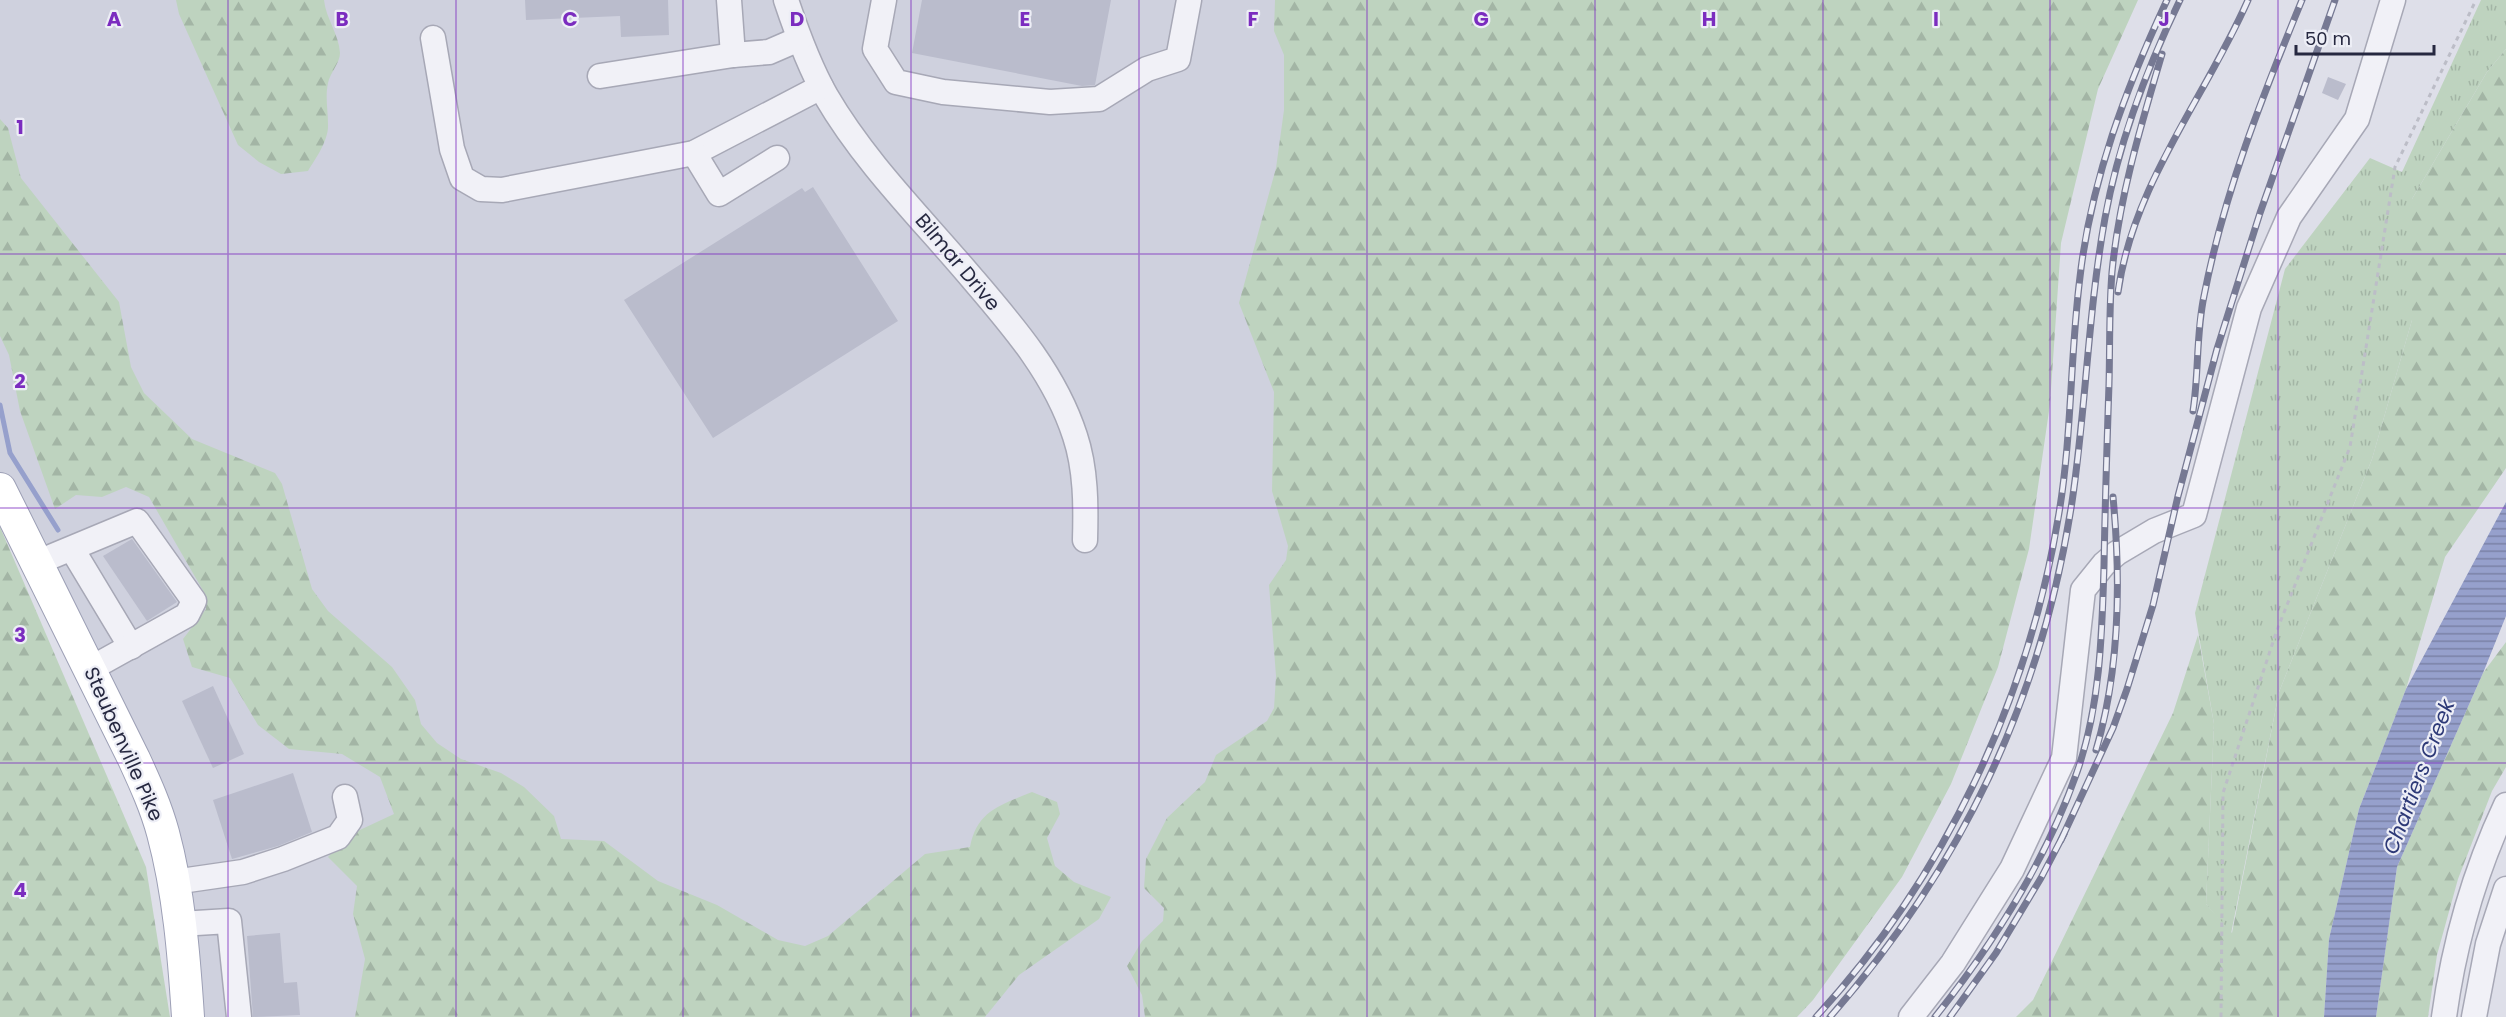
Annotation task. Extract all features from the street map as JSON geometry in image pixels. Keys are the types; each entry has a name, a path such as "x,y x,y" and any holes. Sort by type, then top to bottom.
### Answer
{"main road":[{"name":"Steubenville Pike","path":"0,489 90,669 150,796 163,832 180,924 188,1017"}],"street":[{"path":"729,0 733,55"},
{"name":"Bilmar Drive","path":"786,0 799,39 821,87 867,154 1012,326 1055,388 1076,438 1086,495 1085,540"},
{"path":"884,0 874,49 896,82 943,92 1050,102 1099,99 1147,69 1178,59 1190,0"},
{"path":"1911,1017 1953,963 2012,869 2064,758 2083,590 2104,564 2118,553 2154,531 2194,515 2249,308 2289,217 2357,119 2393,0"},
{"path":"433,38 452,149 462,178 482,189 502,190 694,153 821,87"},
{"path":"600,76 733,55 769,52 799,39"},
{"path":"694,153 719,194 777,158"},
{"path":"36,563 137,521 194,601 187,615 90,669"},
{"path":"72,549 131,647"},
{"path":"174,882 243,872 338,837 350,820 345,797"},
{"path":"2444,1017 2452,960 2463,916 2481,864 2506,805"},
{"path":"2474,1017 2488,944 2506,889"},
{"path":"180,924 229,921 240,1017"}],"path":[{"path":"2221,1017 2223,793 2277,630 2350,447 2396,167 2476,0"}],"shaded area":[{"path":"0,0 1437,0 1311,1017 188,1017 174,882 0,489"}],"green space":[{"path":"176,0 324,0 340,53 328,83 328,130 321,149 308,171 281,174 259,162 238,145 179,14"},
{"path":"1275,0 2138,0 2098,89 2061,243 2050,404 2029,549 1998,667 1951,784 1902,877 1813,1000 1797,1017 1145,1017 1142,995 1127,966 1142,941 1163,921 1164,908 1144,888 1146,859 1167,818 1205,782 1216,755 1267,721 1274,708 1276,676 1269,585 1286,560 1288,546 1272,491 1274,392 1239,303 1276,168 1284,110 1284,55 1274,31"},
{"path":"2481,0 2506,0 2506,49 2487,72 2412,199 2412,320 2372,459 2279,692 2231,934 2206,904 2214,724 2195,613 2285,269 2370,158 2402,172"},
{"path":"2506,49 2506,468 2445,557 2406,689 2359,809 2329,939 2324,1017 2016,1017 2033,1000 2173,713 2198,635 2214,724 2206,904 2232,933 2279,692 2372,459 2412,320 2412,199 2487,72"},
{"path":"0,119 8,128 21,178 119,302 131,367 144,393 192,439 275,473 282,484 312,589 328,611 392,667 415,700 421,724 437,743 461,759 501,773 524,787 554,816 561,839 604,841 658,881 717,905 778,940 805,946 828,936 925,854 970,847 978,825 992,810 1032,792 1057,802 1060,814 1047,838 1055,866 1074,882 1111,897 1099,919 1019,975 985,1017 355,1017 365,959 353,914 357,886 328,857 347,836 394,814 380,777 342,754 289,749 258,725 230,678 192,667 183,639 206,609 205,594 149,497 126,487 102,497 76,495 55,509 20,411 9,355 0,336"},
{"path":"0,527 146,867 170,1017 0,1017"},
{"path":"2506,642 2506,767 2492,791 2458,879 2437,955 2428,1017 2376,1017 2397,867 2483,673"}],"water":[{"name":"Chartiers Creek","path":"2506,502 2506,616 2397,867 2376,1017 2324,1017 2329,939 2359,809 2406,689"}],"building":[{"path":"525,0 668,0 669,35 621,37 620,16 526,20"},
{"path":"922,0 1111,0 1095,85 1082,86 912,53"},
{"path":"2328,77 2346,84 2338,100 2322,93"},
{"path":"813,187 898,321 713,438 624,300 802,188 805,192"},
{"path":"132,539 177,602 147,621 103,556"},
{"path":"213,686 244,754 213,768 182,701"},
{"path":"293,773 312,832 278,846 232,859 213,800"},
{"path":"280,933 284,983 297,982 300,1015 253,1017 247,936"}],"waterway":[{"path":"0,405 10,453 58,530"}],"railway":[{"path":"1816,1017 1862,963 1904,906 1941,845 1974,783 2003,718 2026,651 2045,582 2059,513 2080,277 2092,205 2124,101 2167,0"},
{"path":"1830,1017 1877,960 1919,901 1956,841 1989,778 2017,712 2040,645 2058,575 2072,502 2099,253 2111,189 2135,106 2180,0"},
{"path":"2118,292 2126,252 2154,178 2248,0"},
{"path":"2193,411 2201,310 2222,220 2245,146 2302,0"},
{"path":"2061,840 2113,728 2127,689 2153,605 2178,496 2217,349 2260,213 2335,0"},
{"path":"1935,1017 1997,931 2034,869 2050,838 2077,772 2091,722 2102,618 2112,272 2125,189 2162,54"},
{"path":"2096,750 2104,719 2114,657 2117,561 2113,497"},
{"path":"1950,1017 1996,953 2041,878 2064,834"}]}
